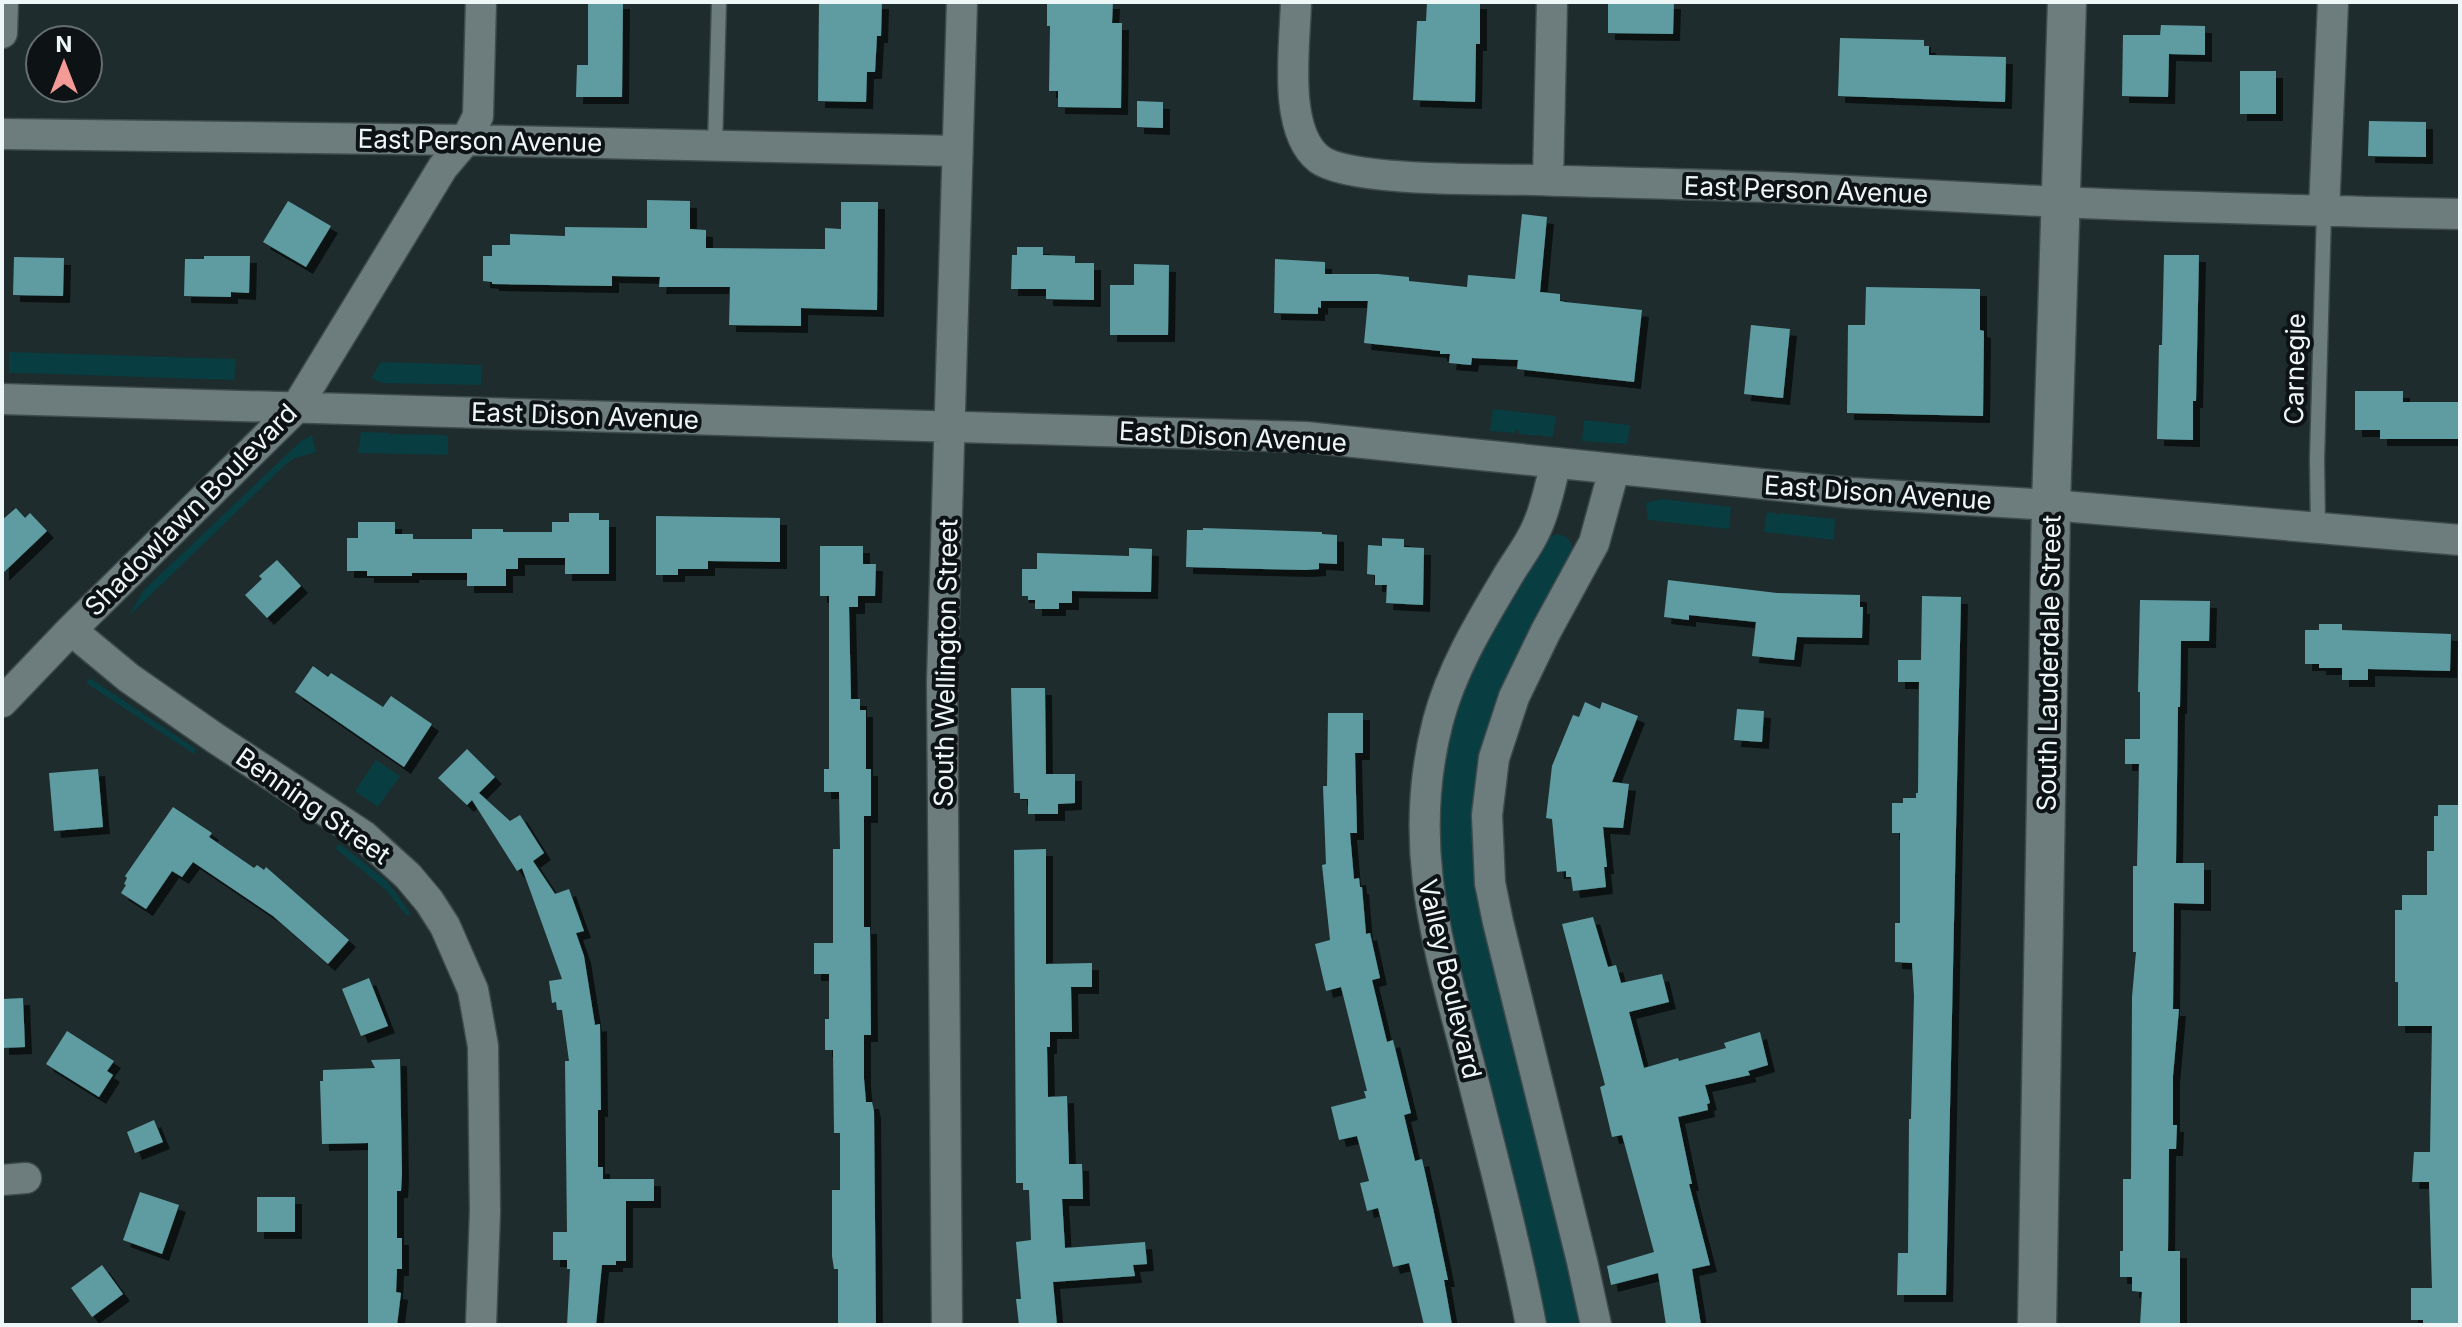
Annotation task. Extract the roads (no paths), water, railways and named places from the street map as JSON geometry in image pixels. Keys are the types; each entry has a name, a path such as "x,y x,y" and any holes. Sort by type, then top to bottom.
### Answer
{"street":[{"path":"2,33 3,2"},
{"name":"Shadowlawn Boulevard","path":"2,702 296,408 443,167 466,140 478,116 481,2"},
{"name":"South Wellington Street","path":"947,1325 942,682 962,2"},
{"name":"East Person Avenue","path":"1296,2 1294,95 1297,124 1307,147 1321,160 1335,167 1377,174 1789,188 2062,202 2460,214"},
{"path":"1548,180 1552,2"},
{"name":"South Lauderdale Street","path":"2037,1325 2051,505 2067,2"},
{"path":"2324,211 2333,2"},
{"name":"East Person Avenue","path":"2,134 957,151"},
{"name":"East Dison Avenue","path":"2,399 1305,437 1851,493 2051,505 2460,540"},
{"name":"Valley Boulevard","path":"1531,1325 1437,939 1428,891 1424,844 1428,771 1442,708 1470,640 1538,527 1556,463"},
{"path":"1596,1325 1498,922 1490,883 1487,815 1494,758 1514,697 1594,543 1614,470"},
{"name":"Benning Street","path":"71,630 129,678 364,836 408,876 445,926 473,990 483,1046 485,1211 481,1325"}],"lane":[{"path":"715,146 719,2"},
{"name":"Carnegie","path":"2318,528 2324,211"}]}
